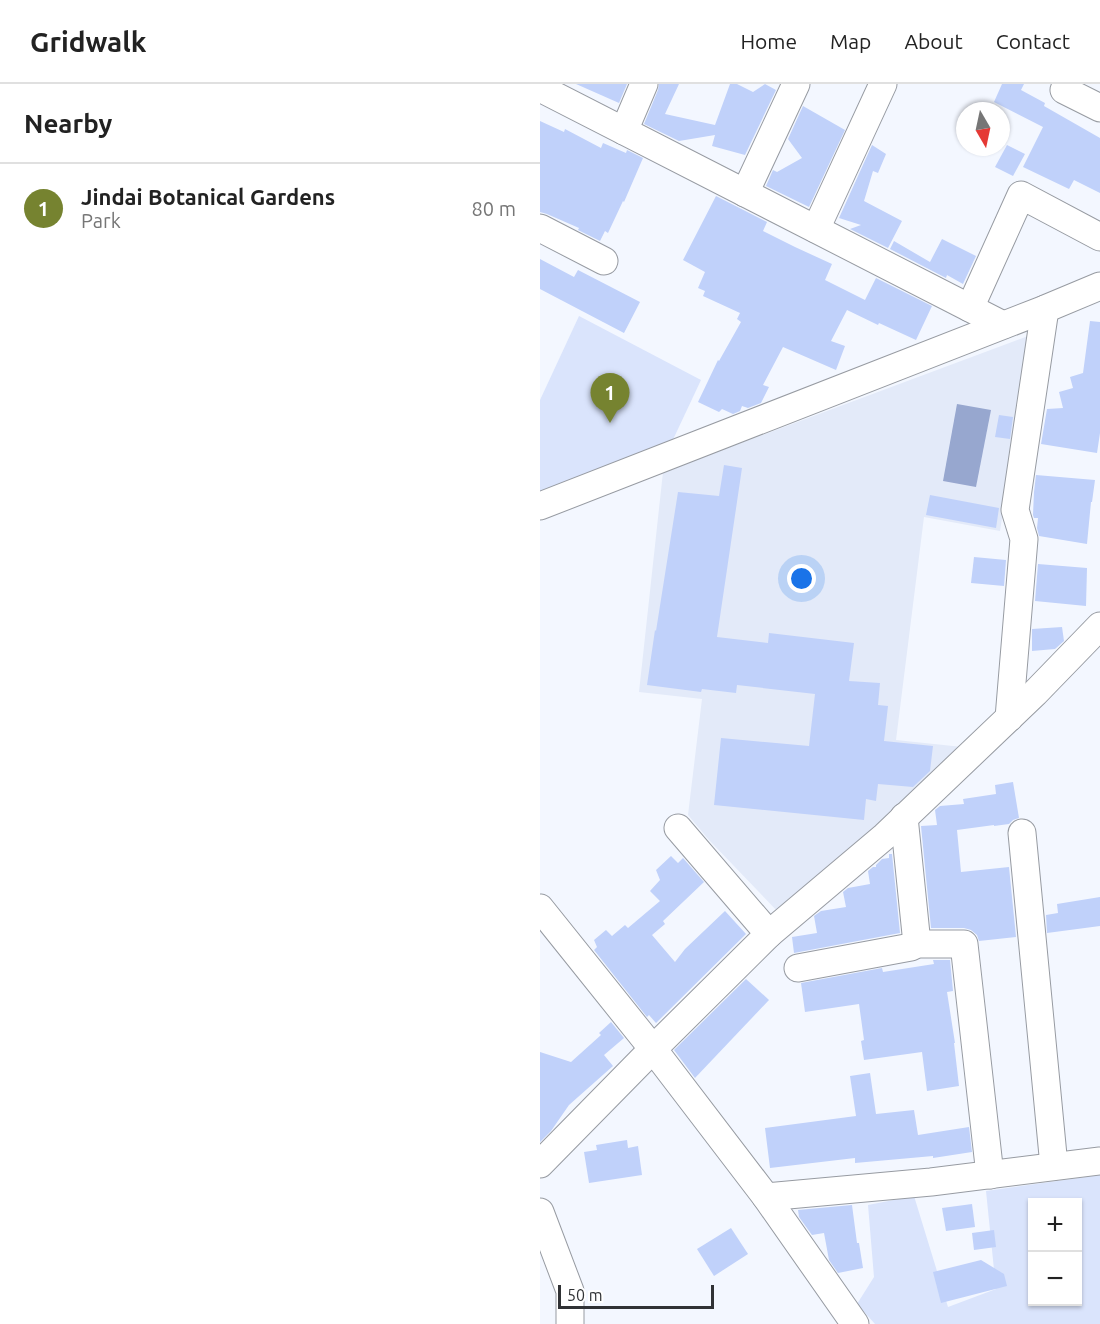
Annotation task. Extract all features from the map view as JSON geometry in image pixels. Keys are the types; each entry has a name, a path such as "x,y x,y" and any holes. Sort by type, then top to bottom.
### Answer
{"street":[{"path":"624,131 644,84"},
{"path":"745,193 796,84"},
{"path":"816,229 883,84"},
{"path":"540,88 1003,325"},
{"path":"1064,90 1100,108"},
{"path":"970,308 1021,195 1100,237"},
{"path":"540,228 604,261"},
{"path":"540,506 1045,309 1100,285"},
{"path":"1009,718 1024,539 1015,510 1045,309"},
{"path":"540,1164 769,934 885,836 1009,718 1100,626"},
{"path":"904,817 917,944"},
{"path":"678,828 769,934"},
{"path":"1022,833 1054,1166"},
{"path":"540,908 653,1049 766,1197 855,1324"},
{"path":"798,968 917,944 964,944 990,1175"},
{"path":"766,1197 931,1182 1100,1161"},
{"path":"540,1212 570,1291 570,1324"}],"shaded area":[{"path":"579,316 701,380 670,446 540,494 540,400"},
{"path":"1031,335 1000,531 924,517 896,740 972,748 779,913 688,815 702,699 639,692 663,472"},
{"path":"1100,1175 1100,1324 875,1324 857,1304 874,1277 868,1205 914,1196 948,1307 996,1289 986,1191"}],"water":[{"path":"957,404 991,410 976,487 943,481"}],"building":[{"path":"576,84 627,84 619,103"},
{"path":"659,84 679,84 665,114 715,125 730,84 737,84 753,92 765,84 776,90 745,155 712,146 715,135 679,141 644,124"},
{"path":"1002,84 1024,84 1021,90 1100,138 1100,193 1074,180 1069,189 1023,167 1043,127 1010,110 1010,102 994,102"},
{"path":"803,106 845,130 809,207 766,186 773,170 777,172 802,158 788,139"},
{"path":"540,121 564,132 565,129 601,148 603,143 626,153 627,150 643,158 608,233 605,231 600,241 578,230 579,228 540,212"},
{"path":"872,145 886,154 878,173 873,171 864,201 902,221 888,248 850,229 861,225 839,218"},
{"path":"1010,146 1025,154 1013,176 995,167 1001,156 1010,156"},
{"path":"716,196 767,222 763,231 832,264 825,280 865,300 876,278 932,306 916,340 847,310 831,341 845,346 836,370 783,347 763,385 769,387 761,403 748,408 742,406 740,411 733,414 722,409 719,412 698,402 718,360 741,322 737,319 740,313 703,296 705,291 698,288 705,272 683,260"},
{"path":"942,239 976,256 963,284 947,275 946,278 890,249 894,241 930,262"},
{"path":"540,259 574,277 578,270 640,302 624,333 540,289"},
{"path":"1090,321 1100,322 1100,433 1097,453 1041,444 1047,409 1063,408 1059,392 1073,388 1070,377 1083,373"},
{"path":"999,415 1013,417 1010,439 995,437"},
{"path":"724,465 742,468 717,637 768,643 769,633 854,643 849,681 880,683 878,705 888,706 884,741 933,746 930,771 913,787 878,784 876,801 866,799 864,820 714,805 721,738 809,746 815,694 737,685 736,693 702,689 701,692 647,685 678,492 719,496"},
{"path":"1036,475 1095,480 1087,544 1039,536 1038,518 1034,518 1033,515"},
{"path":"930,495 999,508 996,528 926,515"},
{"path":"974,557 1006,560 1004,586 971,583"},
{"path":"1038,564 1087,568 1086,606 1035,601"},
{"path":"1062,627 1064,641 1055,649 1032,651 1032,629"},
{"path":"1013,782 1019,818 1009,824 957,830 961,872 1009,867 1016,937 979,941 977,935 964,928 931,928 921,826 937,825 935,810 940,806 964,804 963,799 996,794 995,785"},
{"path":"889,854 892,854 900,933 794,953 792,937 817,933 814,916 821,911 846,907 843,892 848,888 870,884 868,871 876,867 882,859 889,858"},
{"path":"671,856 678,863 683,858 704,882 663,921 665,924 652,935 675,962 685,949 725,911 746,934 656,1023 649,1015 647,1017 594,950 597,947 594,940 606,930 612,936 625,925 628,928 660,901 650,891 660,880 656,870"},
{"path":"1100,897 1100,926 1047,933 1046,915 1058,913 1057,904"},
{"path":"933,960 950,960 953,991 947,992 959,1086 927,1091 922,1052 864,1060 859,1004 805,1012 801,983 882,968 883,972 934,964"},
{"path":"746,979 769,1000 695,1078 674,1050"},
{"path":"611,1022 624,1038 604,1055 613,1066 569,1105 551,1131 540,1142 540,1052 571,1062 601,1035 599,1033"},
{"path":"870,1073 876,1114 914,1110 918,1135 969,1127 972,1152 933,1158 933,1156 855,1163 855,1158 770,1168 765,1128 856,1116 850,1076"},
{"path":"627,1140 628,1148 638,1146 642,1175 589,1183 584,1152 597,1150 596,1145"},
{"path":"972,1204 975,1227 946,1231 942,1208"},
{"path":"852,1205 863,1268 838,1273 829,1260 824,1233 812,1235 799,1217 798,1210"},
{"path":"731,1228 748,1254 714,1276 697,1249"},
{"path":"994,1230 996,1247 974,1250 972,1233"},
{"path":"981,1260 1004,1274 1007,1286 941,1303 933,1272"}],"place":[{"name":"Jindai Botanical Gardens","path":"610,423"}]}
